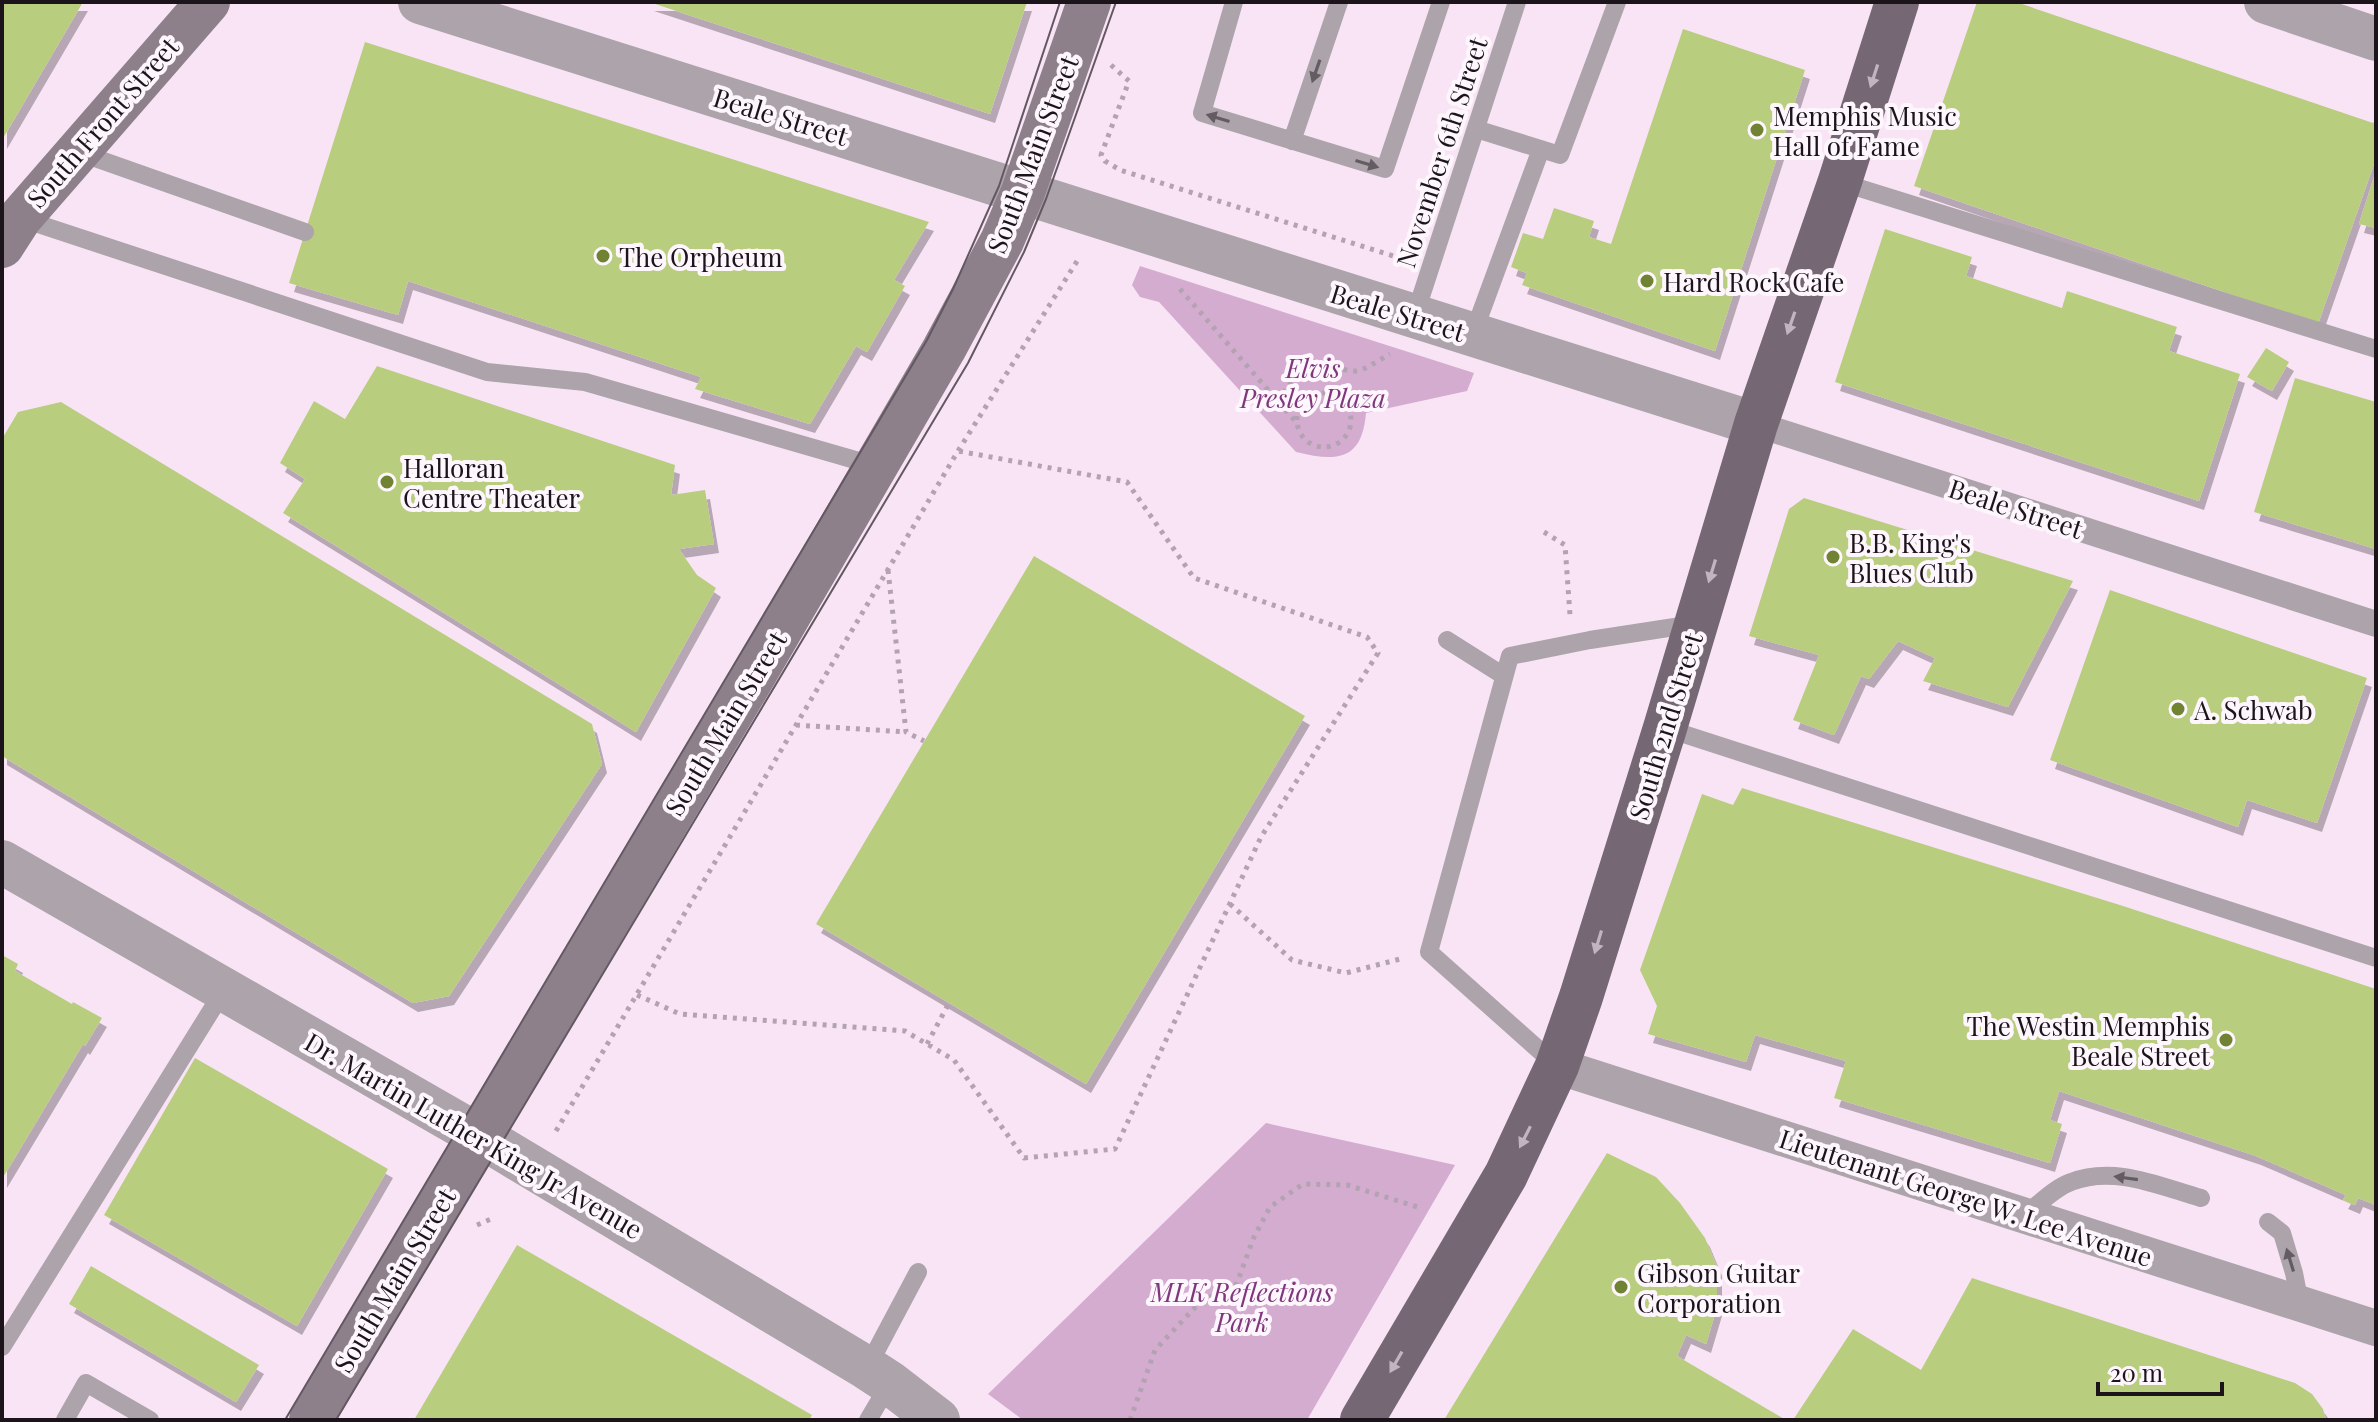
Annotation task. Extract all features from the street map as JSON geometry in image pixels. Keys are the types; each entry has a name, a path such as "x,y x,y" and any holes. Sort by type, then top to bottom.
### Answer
{"main road":[{"name":"South Front Street","path":"11,232 208,2"},
{"name":"South Main Street","path":"311,1420 944,349 1002,241 1023,192 1089,2"},
{"name":"South 2nd Street","path":"1362,1420 1506,1175 1557,1066 1665,728 1756,424 1840,181 1897,2"}],"street":[{"name":"Beale Street","path":"420,2 1756,424 2376,624"},
{"path":"2266,2 2376,39"},
{"name":"Dr. Martin Luther King Jr Avenue","path":"2,862 480,1137 879,1375 938,1420"},
{"name":"Lieutenant George W. Lee Avenue","path":"1557,1066 2376,1328"}],"lane":[{"path":"1234,2 1202,113 1385,169 1441,2"},
{"path":"1292,141 1339,2"},
{"name":"November 6th Street","path":"1414,318 1517,2"},
{"path":"1476,129 1560,155 1617,2"},
{"path":"1473,335 1541,149"},
{"path":"77,152 305,232"},
{"path":"1840,181 2376,349"},
{"path":"11,232 487,372 585,382 876,466"},
{"path":"1557,1066 1429,952 1510,656 1697,623"},
{"path":"1447,640 1504,676"},
{"path":"1665,728 2376,958"},
{"path":"2,1347 224,990"},
{"path":"2024,1216 2069,1182 2095,1176 2124,1176 2201,1198"},
{"path":"2268,1222 2282,1233 2300,1304"},
{"path":"868,1420 879,1375 918,1272"},
{"path":"65,1420 86,1383 150,1420"}],"path":[{"path":"1109,63 1129,81 1105,139 1101,155 1105,161 1120,170 1431,268"},
{"path":"556,1131 958,451 1078,257 1092,262"},
{"path":"1166,285 1180,289 1296,422 1304,439 1321,447 1339,443 1346,437 1352,420 1346,403 1340,397 1323,392 1307,398 1300,405 1296,422"},
{"path":"1279,402 1285,387 1296,375 1333,366 1355,371 1391,354"},
{"path":"637,995 680,1014 905,1031 954,1060 1024,1158 1115,1149 1261,837 1378,653 1367,637 1194,578 1127,482 958,451"},
{"path":"1544,532 1565,545 1573,644"},
{"path":"888,569 906,732"},
{"path":"796,725 906,732 924,741"},
{"path":"1230,904 1292,960 1346,973 1429,952"},
{"path":"927,1044 949,1003"},
{"path":"1130,1420 1155,1350 1202,1300 1235,1288 1254,1237 1270,1207 1303,1184 1347,1185 1421,1208"}],"green space":[{"name":"Elvis Presley Plaza","path":"1140,266 1474,373 1467,391 1366,413 1359,441 1345,454 1324,457 1296,452 1159,302 1140,297 1132,285"},
{"name":"MLK Reflections Park","path":"1266,1123 1455,1165 1307,1420 1023,1420 988,1394"}],"building":[{"path":"2,2 83,2 2,140"},
{"path":"649,2 1027,2 990,114"},
{"path":"1977,2 2016,2 2376,124 2376,158 2318,324 1914,186"},
{"path":"1683,29 1805,70 1715,351 1522,285 1527,273 1511,267 1523,233 1543,239 1554,208 1594,221 1589,237 1611,244"},
{"name":"The Orpheum","path":"365,42 929,222 894,280 905,286 867,352 856,346 810,424 695,389 701,377 408,281 398,315 289,283"},
{"path":"2376,174 2376,228 2359,224"},
{"path":"1885,229 1972,257 1966,276 2062,308 2067,291 2177,327 2169,351 2240,374 2199,501 1835,382"},
{"path":"2266,348 2289,362 2272,391 2247,377"},
{"path":"377,366 675,465 671,495 705,490 714,544 679,549 697,575 716,588 636,732 283,513 305,479 280,463 314,401 345,419"},
{"path":"2295,378 2376,402 2376,549 2254,512"},
{"path":"61,402 592,724 602,764 449,996 413,1003 2,756 2,439 18,412"},
{"path":"1804,498 2073,581 2008,707 1923,681 1935,658 1898,641 1869,679 1861,676 1834,735 1793,720 1819,655 1749,636 1789,509"},
{"path":"1034,556 1305,716 1086,1084 816,924"},
{"path":"2110,590 2367,678 2317,823 2247,800 2238,827 2050,760"},
{"path":"1742,788 2120,905 2376,989 2376,1205 2358,1198 2355,1205 2343,1200 2346,1195 2256,1156 2059,1091 2050,1120 2062,1124 2050,1163 1834,1098 1846,1061 1755,1035 1746,1062 1648,1034 1657,1006 1640,970 1702,794 1733,805"},
{"path":"2,955 18,964 15,971 102,1018 85,1046 83,1044 2,1179"},
{"path":"195,1058 388,1169 297,1326 104,1215"},
{"name":"Gibson Guitar Corporation","path":"1607,1153 1656,1177 1680,1203 1705,1238 1717,1267 1717,1307 1706,1344 1686,1335 1677,1356 1786,1420 1444,1420"},
{"path":"517,1245 812,1415 809,1420 414,1420"},
{"path":"91,1266 259,1365 236,1402 69,1304"},
{"name":"Gibson Guitar Corporation","path":"1972,1278 2295,1383 2312,1394 2323,1409 2326,1420 1793,1420 1853,1329 1921,1370"}],"tram line":[{"path":"285,1420 927,340 999,186 1060,2"},
{"path":"336,1420 968,363 1024,252 1046,199 1116,2"}],"place":[{"name":"Memphis Music Hall of Fame","path":"1757,130"},
{"name":"The Orpheum","path":"603,256"},
{"name":"Hard Rock Cafe","path":"1647,281"},
{"name":"Halloran Centre Theater","path":"387,482"},
{"name":"B.B. King's Blues Club","path":"1833,557"},
{"name":"A. Schwab","path":"2178,709"},
{"name":"The Westin Memphis Beale Street","path":"2226,1040"},
{"name":"Gibson Guitar Corporation","path":"1621,1287"}]}
